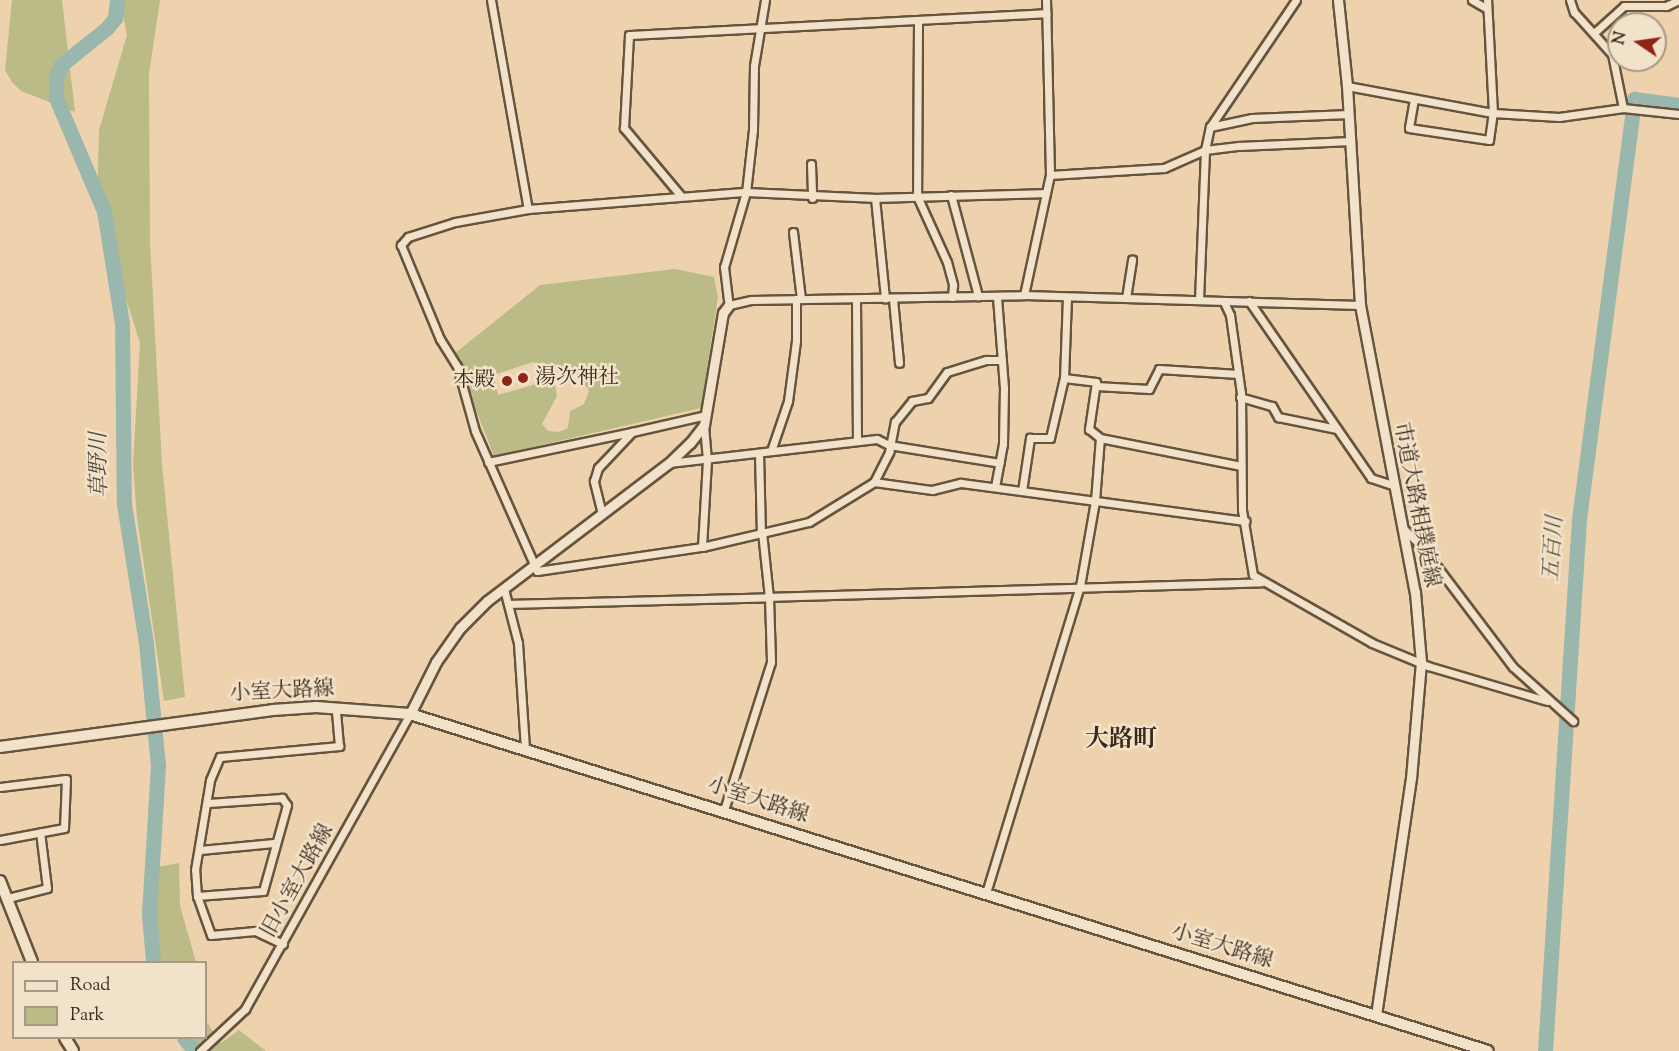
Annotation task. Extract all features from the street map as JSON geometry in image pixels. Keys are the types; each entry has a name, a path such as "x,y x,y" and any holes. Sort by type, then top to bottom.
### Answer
{"main road":[{"name":"小室大路線","path":"0,747 191,719 273,710 336,708 410,714 724,810 1488,1051"},
{"path":"0,881 31,961"}],"street":[{"path":"491,0 528,209"},
{"path":"729,305 724,267 746,192 753,130 754,66 765,0"},
{"path":"1024,295 1050,175 1046,0"},
{"path":"1199,300 1205,150 1210,127 1296,0"},
{"name":"市道大路相撲庭線","path":"1338,0 1351,141 1360,305 1392,485 1404,529 1421,662 1411,778 1376,1016"},
{"path":"1472,0 1486,8"},
{"path":"1414,99 1410,128 1489,140 1493,113 1487,0"},
{"path":"1570,0 1574,12 1594,33 1617,66 1624,108"},
{"path":"1594,33 1624,6 1666,6 1679,0"},
{"path":"681,196 624,128 628,35 918,22 1046,13"},
{"path":"918,22 917,196 947,262 953,285 952,297"},
{"path":"1347,86 1493,113 1560,117 1624,108 1679,114"},
{"path":"1210,127 1252,118 1349,114"},
{"path":"1050,175 1164,168 1205,150 1310,140 1351,141"},
{"path":"811,164 812,198"},
{"path":"1002,360 986,360 947,372 928,398 912,401 895,422 889,445 874,482 808,522 702,547 568,569 537,571 532,567 488,462 457,366 440,339 401,245 408,237 455,222 528,209 681,196 746,192 812,198 874,198 1046,193"},
{"path":"951,195 978,296"},
{"path":"874,198 899,363"},
{"path":"771,451 788,401 796,341 798,299 793,232"},
{"path":"1126,298 1132,259"},
{"path":"702,547 707,460 705,420 723,313 729,305 751,300 1024,295 1360,305"},
{"path":"995,487 1000,463 1002,360 997,296"},
{"path":"1022,491 1030,438 1050,438 1064,378 1067,297"},
{"path":"856,299 857,440"},
{"path":"1249,301 1371,478 1392,485"},
{"path":"1224,302 1238,374 1245,521 1253,575 1261,582 1372,643 1421,662 1547,701"},
{"path":"1096,386 1149,389 1159,369 1238,374"},
{"path":"1064,378 1096,382 1089,429 1100,438 1241,466"},
{"path":"1240,397 1272,406 1278,417 1337,429"},
{"path":"488,462 632,432 705,420"},
{"path":"410,714 436,662 460,628 504,589 669,463 705,420"},
{"path":"602,514 594,481 598,468 632,432"},
{"path":"986,893 1080,586 1095,501 1100,438"},
{"path":"669,463 877,439 889,445 1000,463"},
{"path":"724,810 771,662 769,597 757,496 759,453"},
{"path":"874,482 932,490 961,483 1245,521"},
{"path":"1404,529 1423,548 1514,667 1547,701 1573,721"},
{"path":"510,604 1261,582"},
{"path":"504,589 510,604 518,643 525,748"},
{"path":"283,944 255,931 211,935 197,896 195,870 208,803 210,780 220,757 339,746 336,708"},
{"name":"旧小室大路線","path":"200,1051 235,1021 283,944 410,714"},
{"path":"0,787 66,779 64,828 0,840"},
{"path":"197,896 263,891 274,843 287,805 282,798 208,803"},
{"path":"8,898 47,888 40,832"},
{"path":"200,850 274,843"}],"green space":[{"path":"12,0 62,0 75,112 21,91 5,70"},
{"path":"112,0 160,0 149,74 150,243 162,464 185,697 164,701 137,518 133,465 140,343 97,207 99,130 127,35 123,15 110,11"},
{"path":"675,269 714,277 718,297 701,408 494,456 454,354 540,285","holes":["533,362 576,372 589,391 584,404 570,411 568,428 559,432 548,431 542,424 557,396 554,379 498,395 493,375"]},
{"path":"179,863 180,906 196,961 159,961 152,868"},
{"path":"207,1022 221,1043 239,1030 266,1051 204,1051 191,1039 207,1039"}],"waterway":[{"name":"草野川","path":"117,0 115,18 107,28 61,65 56,78 56,98 104,211 122,323 124,504 146,643 158,766 149,914 153,961"},
{"name":"五百川","path":"1545,1051 1579,519 1634,99 1679,105"},
{"name":"草野川","path":"185,1039 195,1051"}],"place":[{"name":"湯次神社","path":"523,378"},
{"name":"本殿","path":"507,381"}],"district":[{"name":"大路町","path":"1121,741"}]}
